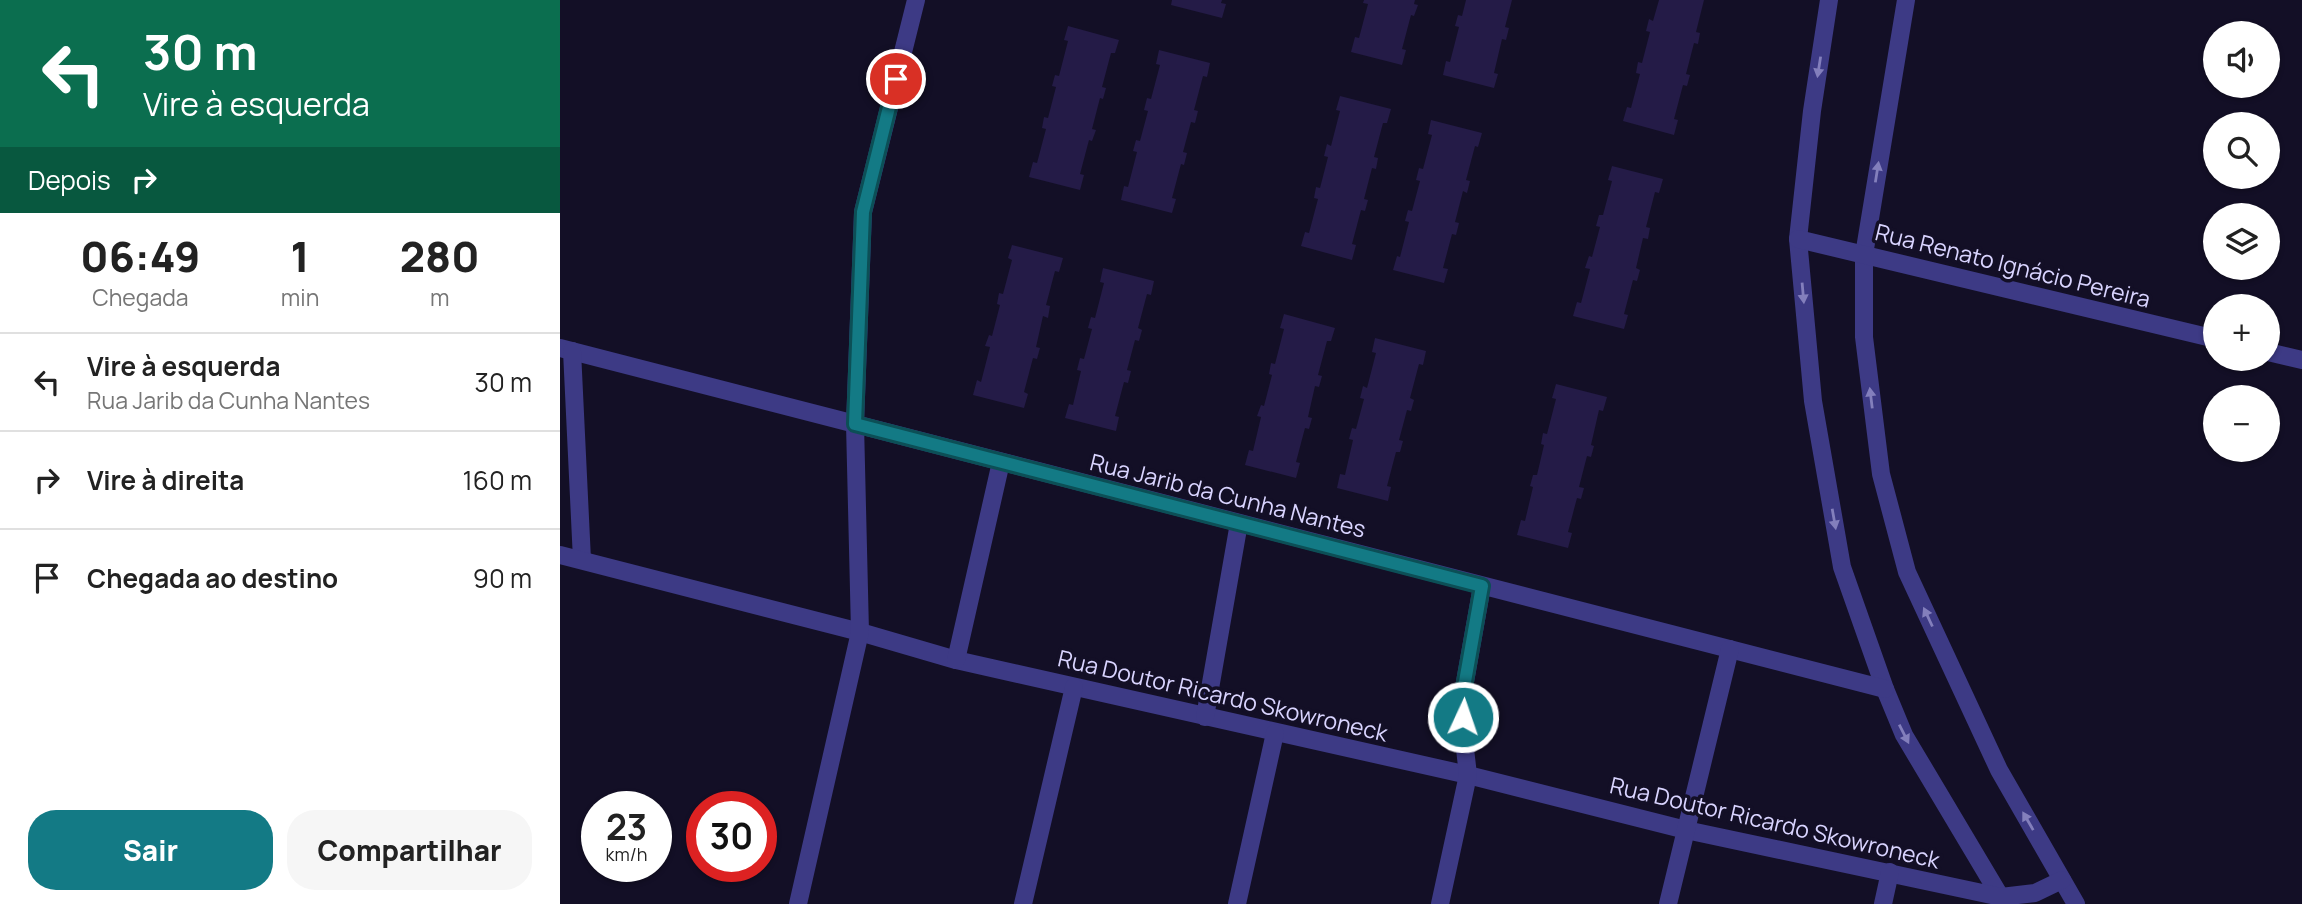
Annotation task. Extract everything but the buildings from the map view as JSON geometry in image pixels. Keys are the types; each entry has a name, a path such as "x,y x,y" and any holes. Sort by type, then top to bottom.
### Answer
{"street":[{"path":"798,904 860,632 855,424 863,212 916,0"},
{"path":"1829,0 1812,110 1798,239 1813,401 1842,567 1904,735 2003,900"},
{"path":"1906,0 1864,254 1864,337 1881,474 1907,572 1999,770 2076,904"},
{"name":"Rua Renato Ignácio Pereira","path":"1798,239 2203,336"},
{"path":"566,350 582,560"},
{"name":"Rua Jarib da Cunha Nantes","path":"566,350 1885,689"},
{"path":"2280,355 2302,360"},
{"path":"956,660 1001,462"},
{"path":"1205,717 1239,523"},
{"name":"Rua Doutor Ricardo Skowroneck","path":"560,555 860,632 956,660 1468,775 1686,830 1890,872 2003,900 2035,893 2062,880"},
{"path":"1440,904 1468,775 1463,693 1482,586"},
{"path":"1668,904 1730,649"},
{"path":"1023,904 1074,687"},
{"path":"1237,904 1275,733"},
{"path":"1883,904 1890,872"}],"route":[{"path":"896,79 863,212 855,424 1482,586 1463,693 1463,717"}]}
